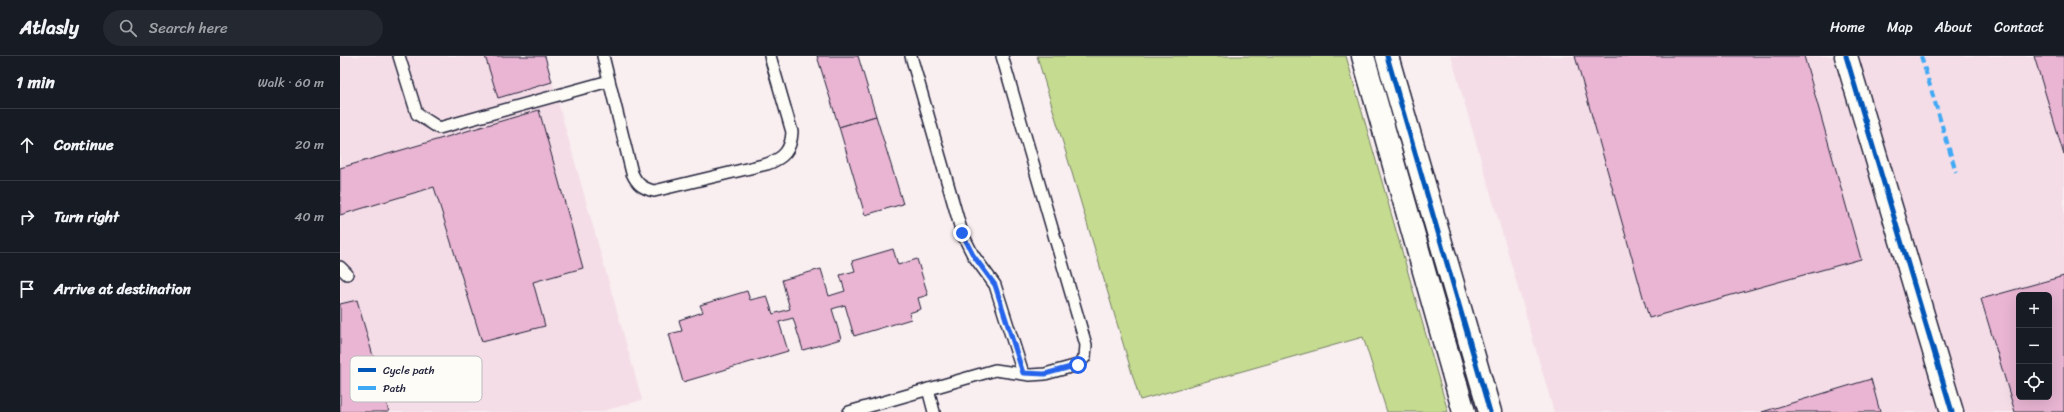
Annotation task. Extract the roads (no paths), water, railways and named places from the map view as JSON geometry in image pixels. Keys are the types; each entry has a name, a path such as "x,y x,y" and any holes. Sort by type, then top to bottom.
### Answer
{"street":[{"path":"1363,56 1464,412"},
{"path":"1388,56 1490,412"},
{"path":"1846,56 1952,412"}],"lane":[{"path":"399,56 417,114 439,128 609,80"},
{"path":"602,56 632,173 636,182 644,188 654,191 767,164 778,160 786,153 791,143 792,132 770,56"},
{"path":"911,56 962,233 973,255 995,285 1023,373"},
{"path":"849,412 995,370 1045,374 1078,365 1082,361 1086,351 1002,56"},
{"path":"928,389 934,412"}]}
